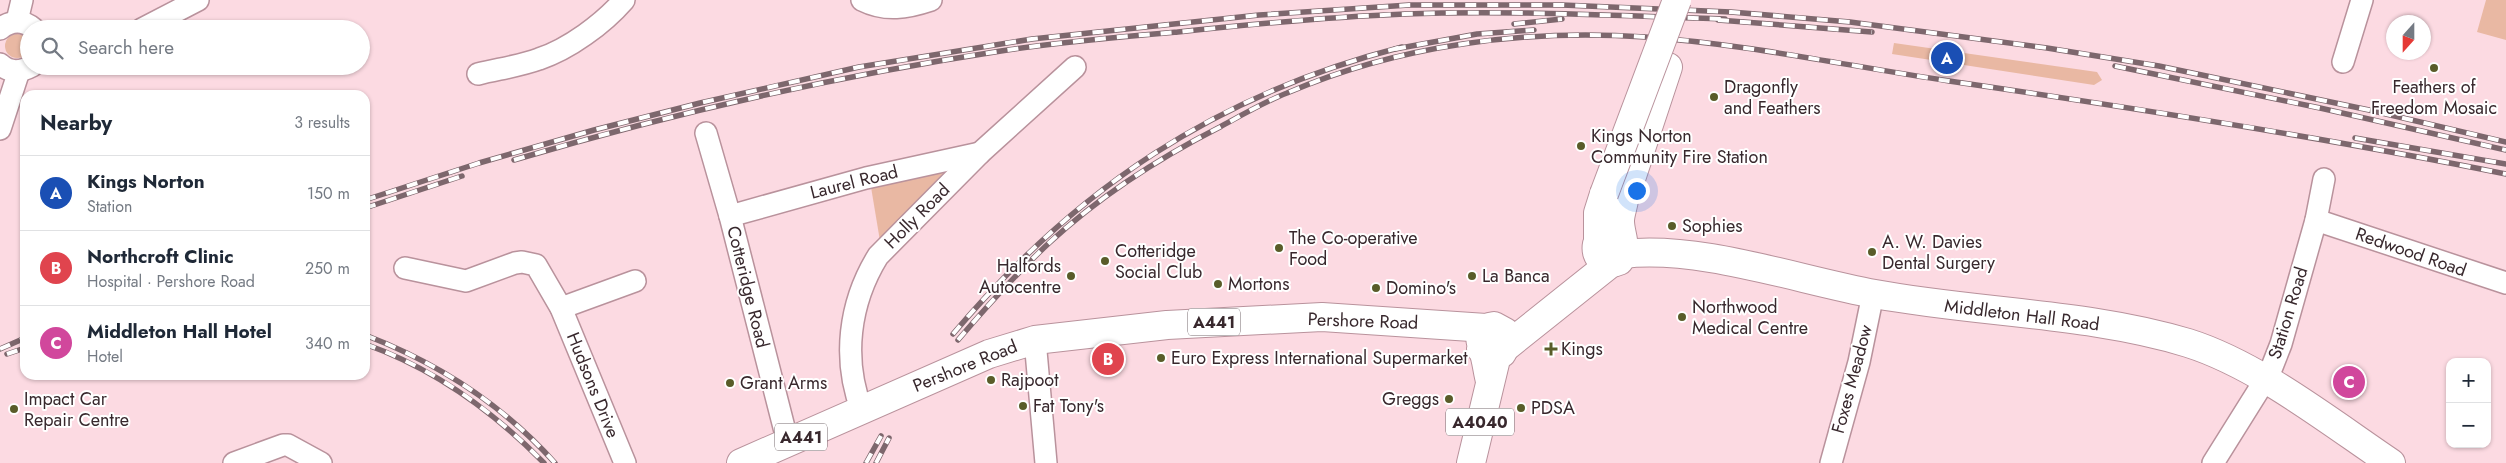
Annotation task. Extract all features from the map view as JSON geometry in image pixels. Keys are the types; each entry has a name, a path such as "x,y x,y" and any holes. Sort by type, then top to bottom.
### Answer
{"main road":[{"path":"1672,12 1675,21 1683,0"},
{"path":"1492,342 1548,312 1569,295 1610,251 1620,221 1624,200 1668,66 1694,0"},
{"path":"1610,251 1598,213 1672,12"},
{"name":"Middleton Hall Road","path":"1610,251 1686,255 1874,294 1948,306 2110,325 2189,343 2229,360 2264,380 2391,463"},
{"name":"Pershore Road","path":"741,463 989,354 1035,340 1167,325 1322,318 1442,324 1492,342"},
{"name":"A4040","path":"1471,463 1490,381 1492,342"}],"street":[{"path":"17,26 22,0"},
{"path":"159,20 198,0"},
{"path":"478,74 539,59 589,32 610,16 624,0"},
{"path":"862,0 880,8 904,8 931,0"},
{"path":"2342,62 2362,0"},
{"path":"0,129 17,67"},
{"name":"Holly Road","path":"862,410 853,388 850,348 852,318 870,270 878,256 980,153 1075,67"},
{"name":"Cotteridge Road","path":"706,133 730,216 788,442"},
{"name":"Laurel Road","path":"730,216 866,178 980,153"},
{"name":"Station Road","path":"2213,463 2270,372 2281,344 2316,220 2324,180"},
{"name":"Redwood Road","path":"2316,220 2506,283"},
{"name":"Hudsons Drive","path":"405,268 466,281 515,263 536,265 561,308 624,463"},
{"path":"561,308 635,281"},
{"name":"Foxes Meadow","path":"1831,463 1874,294"},
{"path":"1035,340 1046,463"},
{"path":"234,463 283,445 288,445 321,463"}],"shaded area":[{"path":"2486,0 2506,0 2506,40 2477,32"},
{"path":"12,35 20,35 20,57 17,58 12,57 6,51 5,46 6,41"},
{"path":"1894,43 2097,72 2102,80 2094,85 1892,54"},
{"path":"950,166 880,241 870,181"}],"railway":[{"path":"370,198 479,163 594,130 700,103 859,67 1032,39 1259,15 1409,5 1562,5 1731,12 1850,22 2047,48 2159,66 2369,110 2506,142"},
{"path":"514,160 695,111 756,97 940,61 1067,42 1291,21 1405,14 1525,13 1725,19"},
{"path":"1514,24 1562,19"},
{"path":"1718,20 1872,32"},
{"path":"1395,49 1477,34 1534,30"},
{"path":"958,340 1014,278 1068,226 1131,179 1197,139 1270,100 1330,76 1418,52 1508,39 1599,35 1683,40 1721,45 2228,124 2506,174"},
{"path":"953,334 1000,282 1049,235 1100,192 1154,154 1211,120 1271,91 1335,67 1402,47"},
{"path":"2115,66 2320,108 2506,150"},
{"path":"2355,138 2506,164"},
{"path":"370,206 462,176"},
{"path":"370,337 418,359 468,388 514,422 555,463"},
{"path":"0,349 20,340"},
{"path":"370,346 415,366 461,393 504,426 544,463"},
{"path":"7,354 20,350"},
{"path":"866,463 881,436"},
{"path":"876,463 889,438"}],"place":[{"name":"Kings Norton","path":"1947,58"},
{"name":"Feathers of Freedom Mosaic","path":"2434,68"},
{"name":"Dragonfly and Feathers","path":"1714,97"},
{"name":"Kings Norton Community Fire Station","path":"1581,146"},
{"name":"Sophies","path":"1672,226"},
{"name":"The Co-operative Food","path":"1279,248"},
{"name":"A. W. Davies Dental Surgery","path":"1872,252"},
{"name":"Cotteridge Social Club","path":"1105,261"},
{"name":"Halfords Autocentre","path":"1071,276"},
{"name":"La Banca","path":"1472,276"},
{"name":"Mortons","path":"1218,284"},
{"name":"Domino's","path":"1376,288"},
{"name":"Northwood Medical Centre","path":"1682,317"},
{"name":"Kings","path":"1551,349"},
{"name":"Euro Express International Supermarket","path":"1161,358"},
{"name":"Northcroft Clinic","path":"1108,359"},
{"name":"Rajpoot","path":"991,380"},
{"name":"Middleton Hall Hotel","path":"2349,382"},
{"name":"Grant Arms","path":"730,383"},
{"name":"Greggs","path":"1449,399"},
{"name":"Fat Tony's","path":"1023,406"},
{"name":"PDSA","path":"1521,408"},
{"name":"Impact Car Repair Centre","path":"14,409"}]}
